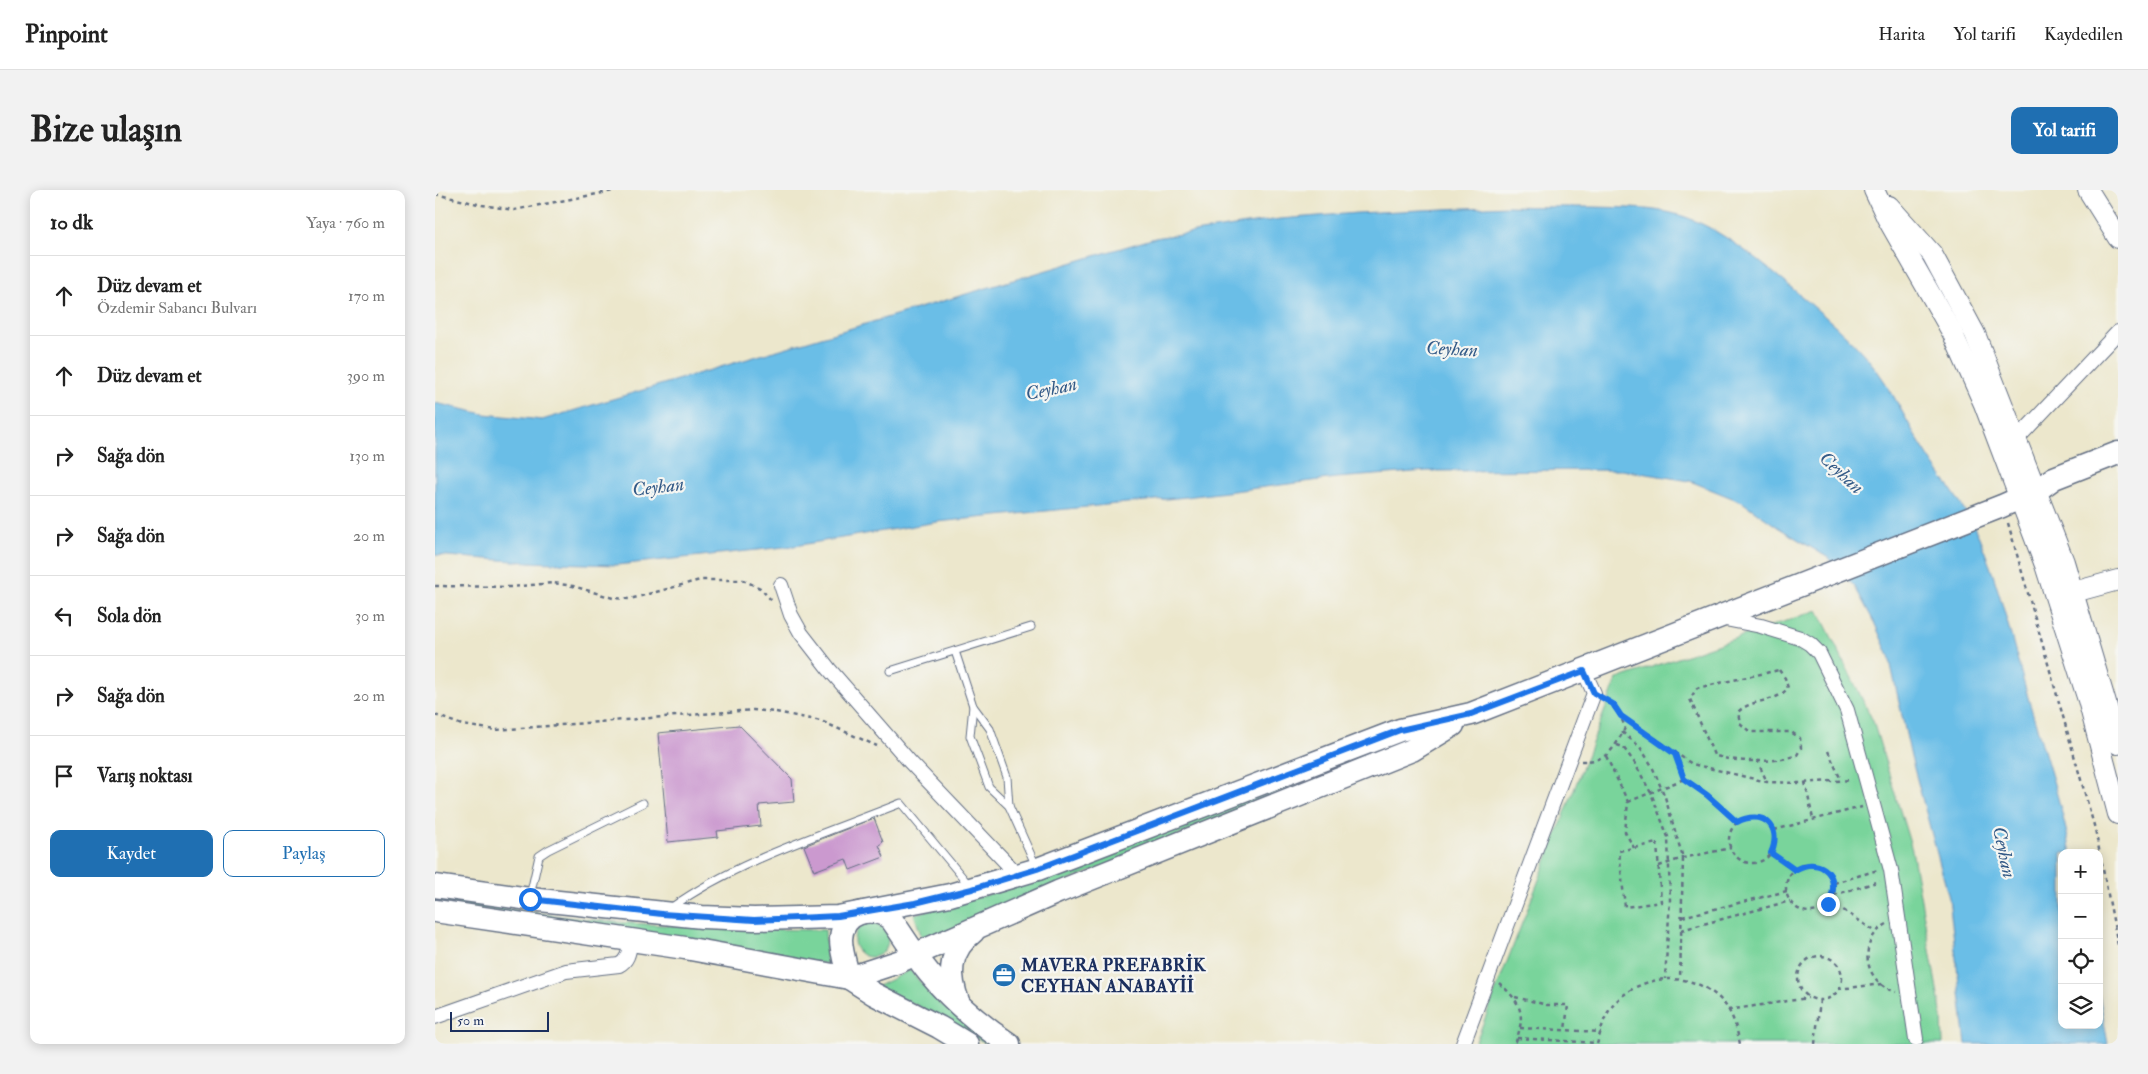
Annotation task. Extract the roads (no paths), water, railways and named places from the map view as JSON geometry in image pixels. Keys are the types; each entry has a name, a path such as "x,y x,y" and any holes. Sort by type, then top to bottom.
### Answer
{"main road":[{"path":"2020,499 2053,478 2118,453"},
{"path":"435,886 662,914 763,919 817,918 915,903 972,889 1028,872 1400,730 1471,714 2020,499 2063,487 2118,468"},
{"path":"849,978 915,955 987,922 1412,750 1471,714"},
{"path":"849,978 841,938 848,921 864,911 874,910 883,913 891,919 930,974 961,1007 1009,1044"},
{"path":"435,911 748,958 849,978 874,994 939,1027 967,1044"},
{"path":"961,1007 953,986 953,957 957,948 966,937 987,922"}],"street":[{"path":"1874,190 1917,234 1932,254 1975,334 2016,440 2020,499 2074,592 2117,735"},
{"path":"1874,190 1887,218 1952,332 1984,404 2045,565 2088,700 2118,814"},
{"path":"2088,190 2118,238"},
{"path":"2016,440 2118,332"},
{"path":"2074,592 2118,580"},
{"path":"781,585 791,615 801,633 829,669 911,762 1028,872"},
{"path":"1717,617 1761,626 1800,638 1819,653 1847,710 1891,872 1900,919 1908,993 1916,1039"},
{"path":"1463,1044 1594,693 1584,671"},
{"path":"435,1017 566,971 619,965 625,962 628,956 631,940"}],"lane":[{"path":"890,671 1031,627"},
{"path":"955,651 973,706 990,729 1007,777 1009,806 1028,872"},
{"path":"973,706 970,736 989,787 1009,806"},
{"path":"662,914 698,889 764,858 901,803 972,889"},
{"path":"530,899 539,856 643,804"}],"water":[{"name":"Ceyhan","path":"1508,206 1637,208 1669,212 1708,227 1750,254 1819,311 1859,349 1877,370 1920,444 1968,516 1987,557 2057,796 2070,849 2058,849 2058,1029 2103,1029 2103,1016 2108,1044 1966,1044 1949,898 1911,757 1889,656 1874,622 1855,587 1827,557 1779,528 1742,502 1690,481 1622,470 1427,471 1336,478 1186,497 937,522 794,546 617,565 526,562 435,555 435,403 484,414 542,420 1155,238 1280,219 1357,213"}],"place":[{"name":"MAVERA PREFABRİK CEYHAN ANABAYİİ","path":"1004,975"}]}
